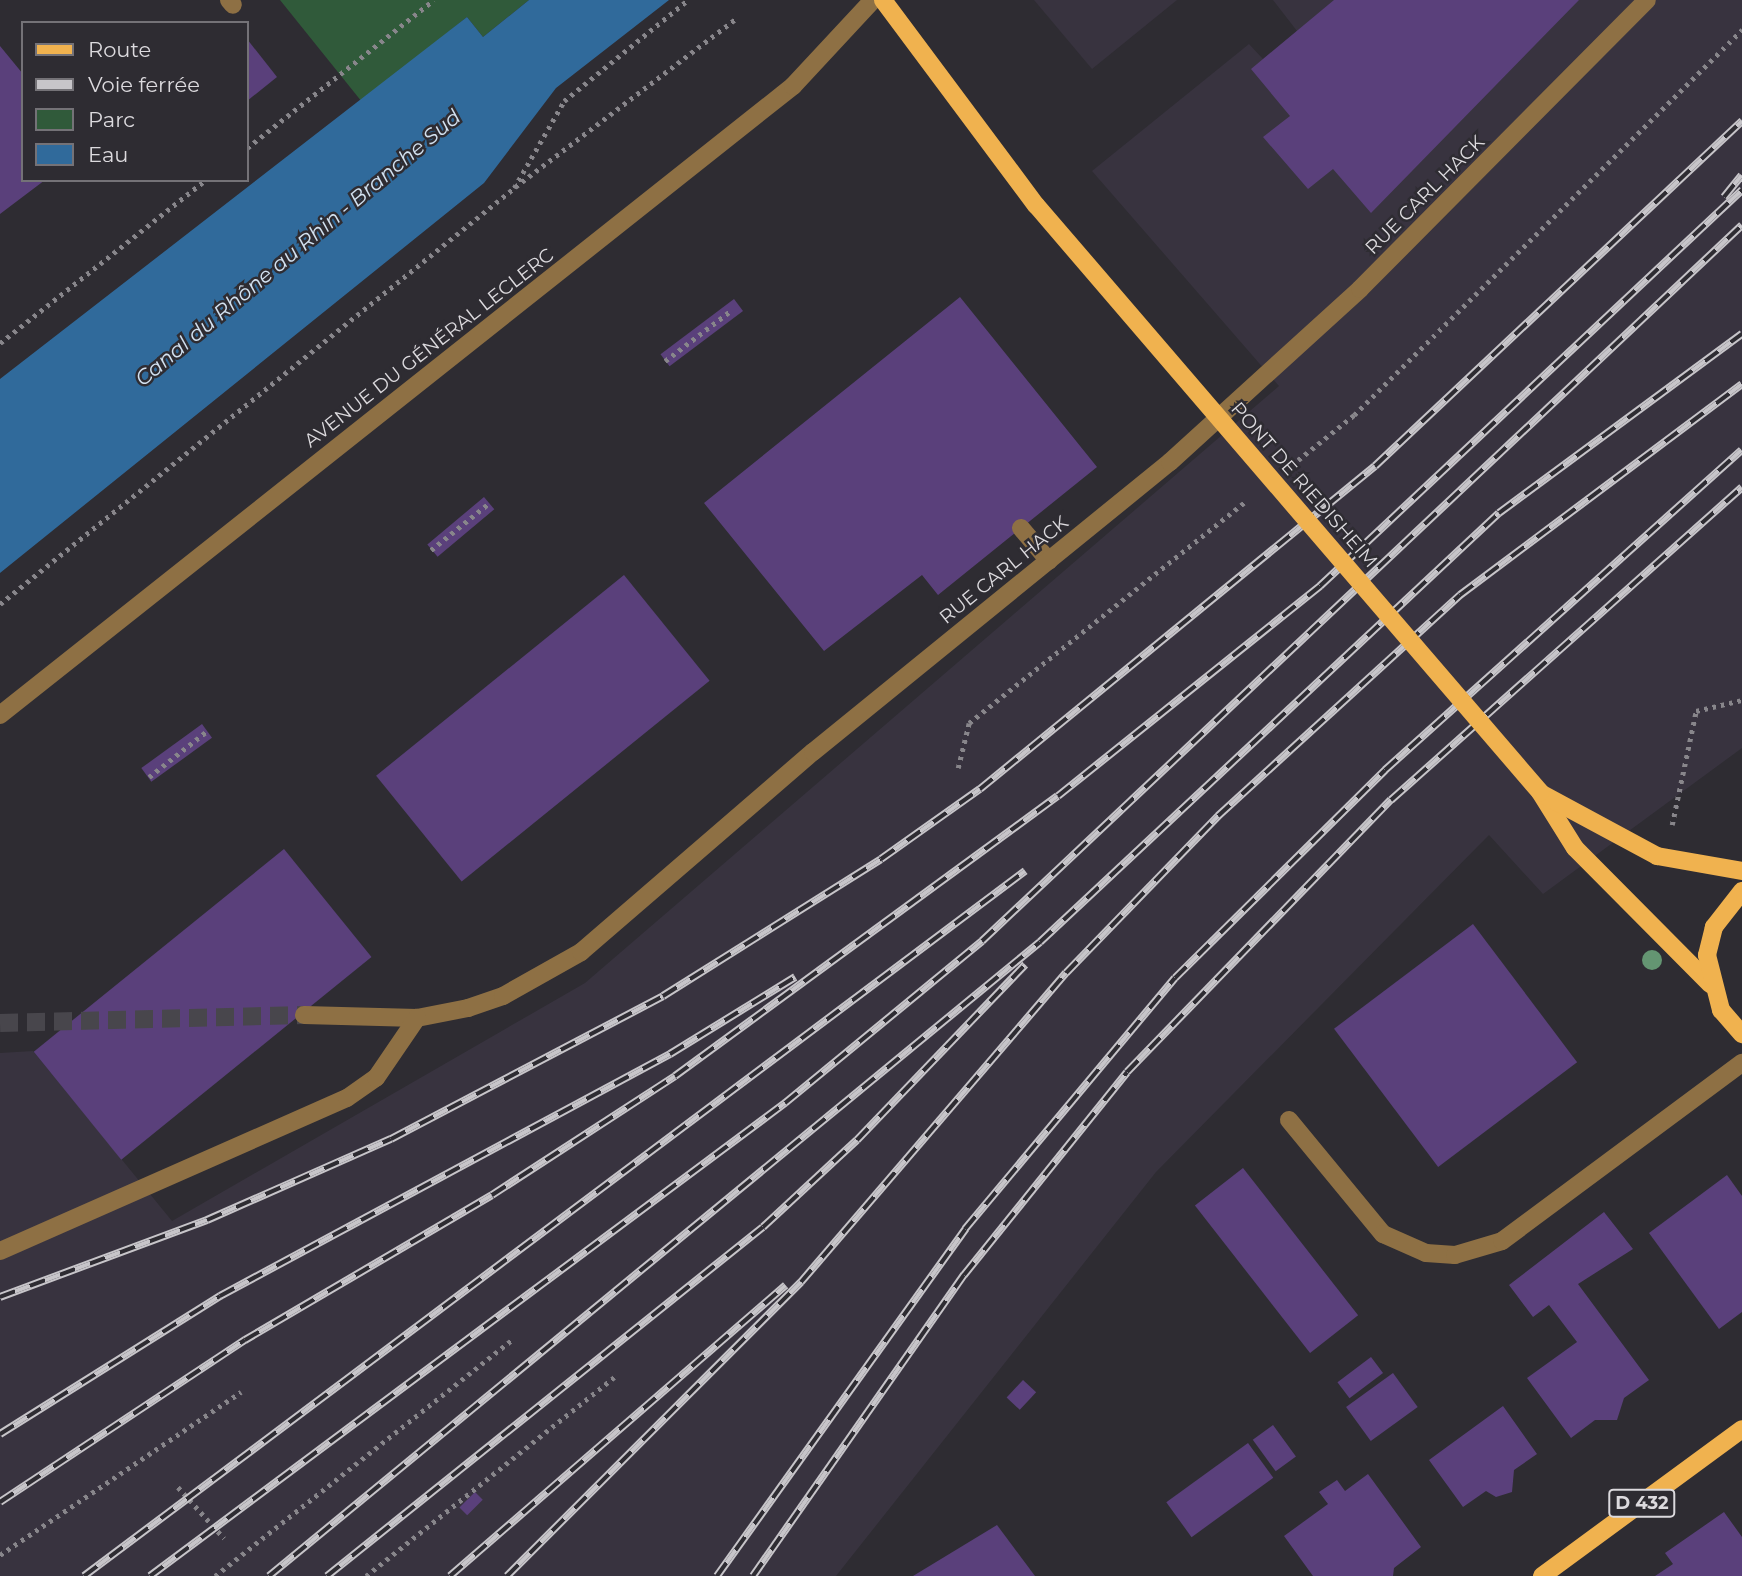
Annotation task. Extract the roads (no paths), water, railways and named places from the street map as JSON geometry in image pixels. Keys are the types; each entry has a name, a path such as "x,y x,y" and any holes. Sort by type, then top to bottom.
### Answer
{"main road":[{"name":"PONT DE RIEDISHEIM","path":"883,0 1036,205 1539,792"},
{"path":"1539,792 1657,856 1742,871"},
{"path":"1539,792 1575,848 1710,984 1721,1010 1742,1034"},
{"path":"1710,984 1714,927 1742,891"},
{"name":"D 432","path":"1542,1576 1742,1429"}],"street":[{"name":"AVENUE DU GÉNÉRAL LECLERC","path":"0,715 793,86 873,0"},
{"name":"RUE CARL HACK","path":"304,1015 417,1018 503,996 581,952 1170,462 1360,289 1647,0"},
{"path":"1021,528 1049,561"},
{"path":"0,1251 347,1098 376,1078 417,1018"},
{"path":"1289,1119 1383,1234 1426,1253 1455,1255 1502,1241 1742,1063"}],"water":[{"name":"Canal du Rhône au Rhin - Branche Sud","path":"529,0 669,0 556,88 484,183 0,573 0,379 467,17 483,37"}],"tunnel":[{"path":"0,1023 304,1015"}],"railway":[{"path":"0,1297 207,1220 391,1139 663,996 881,859 980,789 1375,466 1742,121"},
{"path":"1724,197 1742,175"},
{"path":"0,1502 245,1340 492,1195 675,1076 1058,796 1320,586 1742,190"},
{"path":"150,1576 785,1103 982,941 1742,225"},
{"path":"269,1576 1040,942 1499,513 1742,334"},
{"path":"507,1576 801,1282 1066,973 1218,816 1460,595 1742,384"},
{"path":"717,1576 965,1229 1175,978 1385,770 1742,450"},
{"path":"753,1576 964,1275 1127,1072 1391,800 1742,487"},
{"path":"84,1576 1025,871"},
{"path":"327,1576 763,1227 857,1140 1025,965"},
{"path":"0,1434 220,1296 670,1054 795,977"},
{"path":"450,1576 786,1285"}]}
